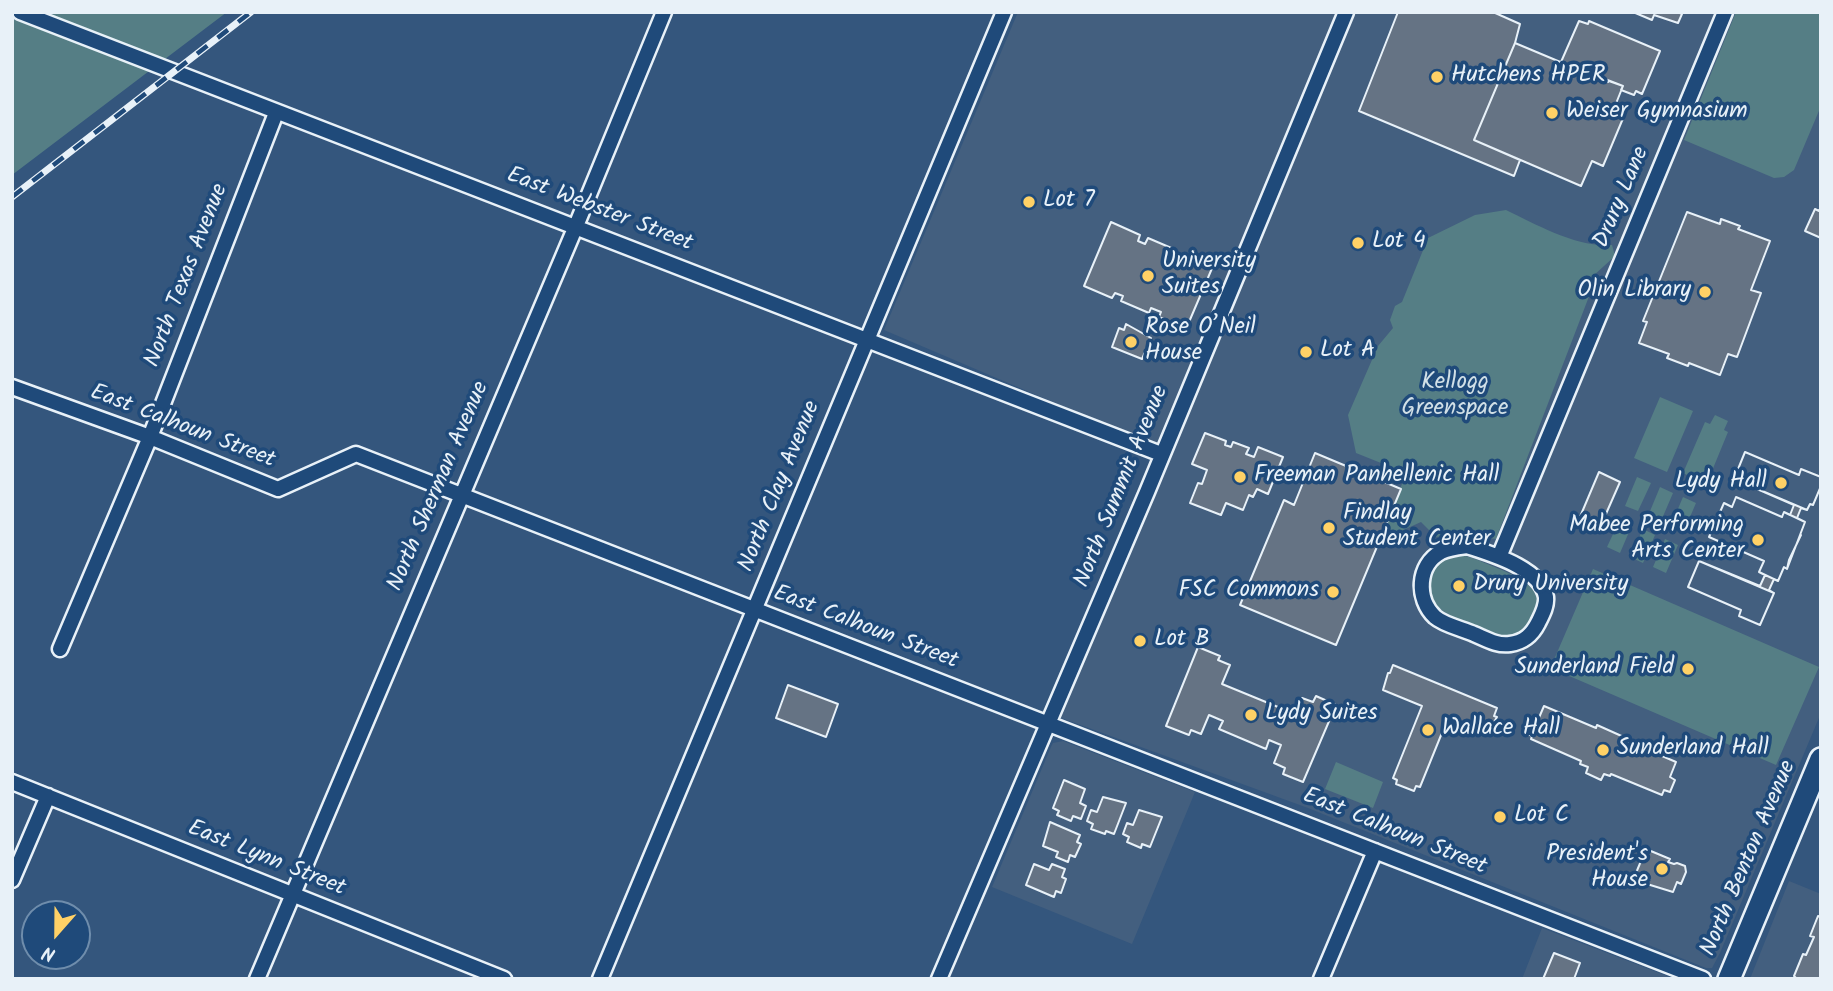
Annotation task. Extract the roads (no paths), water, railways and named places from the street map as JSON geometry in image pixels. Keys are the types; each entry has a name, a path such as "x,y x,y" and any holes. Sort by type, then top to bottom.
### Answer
{"main road":[{"name":"North Benton Avenue","path":"1729,979 1821,759"}],"street":[{"name":"East Webster Street","path":"20,12 1161,454"},
{"name":"North Sherman Avenue","path":"257,979 664,12"},
{"name":"North Clay Avenue","path":"600,979 1004,12"},
{"name":"North Summit Avenue","path":"939,979 1147,492 1346,12"},
{"name":"Drury Lane","path":"1499,557 1725,12"},
{"name":"North Texas Avenue","path":"61,649 150,437 276,113"},
{"name":"East Calhoun Street","path":"12,387 150,437 278,489 356,454 1703,979"},
{"path":"1467,546 1499,557 1530,573 1541,584 1546,596 1545,606 1534,631 1526,639 1499,645 1436,618 1424,601 1421,586 1424,571 1440,552 1467,546"},
{"name":"East Lynn Street","path":"12,782 504,979"},
{"path":"12,880 48,796"},
{"path":"1321,979 1375,850"}],"railway":[{"path":"12,197 251,12"}],"place":[{"name":"Hutchens HPER","path":"1437,77"},
{"name":"Weiser Gymnasium","path":"1552,113"},
{"name":"Lot 7","path":"1029,202"},
{"name":"Lot 4","path":"1358,243"},
{"name":"University Suites","path":"1148,276"},
{"name":"Olin Library","path":"1705,292"},
{"name":"Rose O’Neil House","path":"1131,342"},
{"name":"Lot A","path":"1306,352"},
{"name":"Freeman Panhellenic Hall","path":"1240,477"},
{"name":"Lydy Hall","path":"1781,483"},
{"name":"Findlay Student Center","path":"1329,528"},
{"name":"Mabee Performing Arts Center","path":"1758,540"},
{"name":"Drury University","path":"1459,586"},
{"name":"FSC Commons","path":"1333,592"},
{"name":"Lot B","path":"1140,641"},
{"name":"Sunderland Field","path":"1688,669"},
{"name":"Lydy Suites","path":"1251,715"},
{"name":"Wallace Hall","path":"1428,730"},
{"name":"Sunderland Hall","path":"1603,750"},
{"name":"Lot C","path":"1500,817"},
{"name":"President's House","path":"1662,869"}],"park label":[{"name":"Kellogg Greenspace","path":"1455,397"}]}
